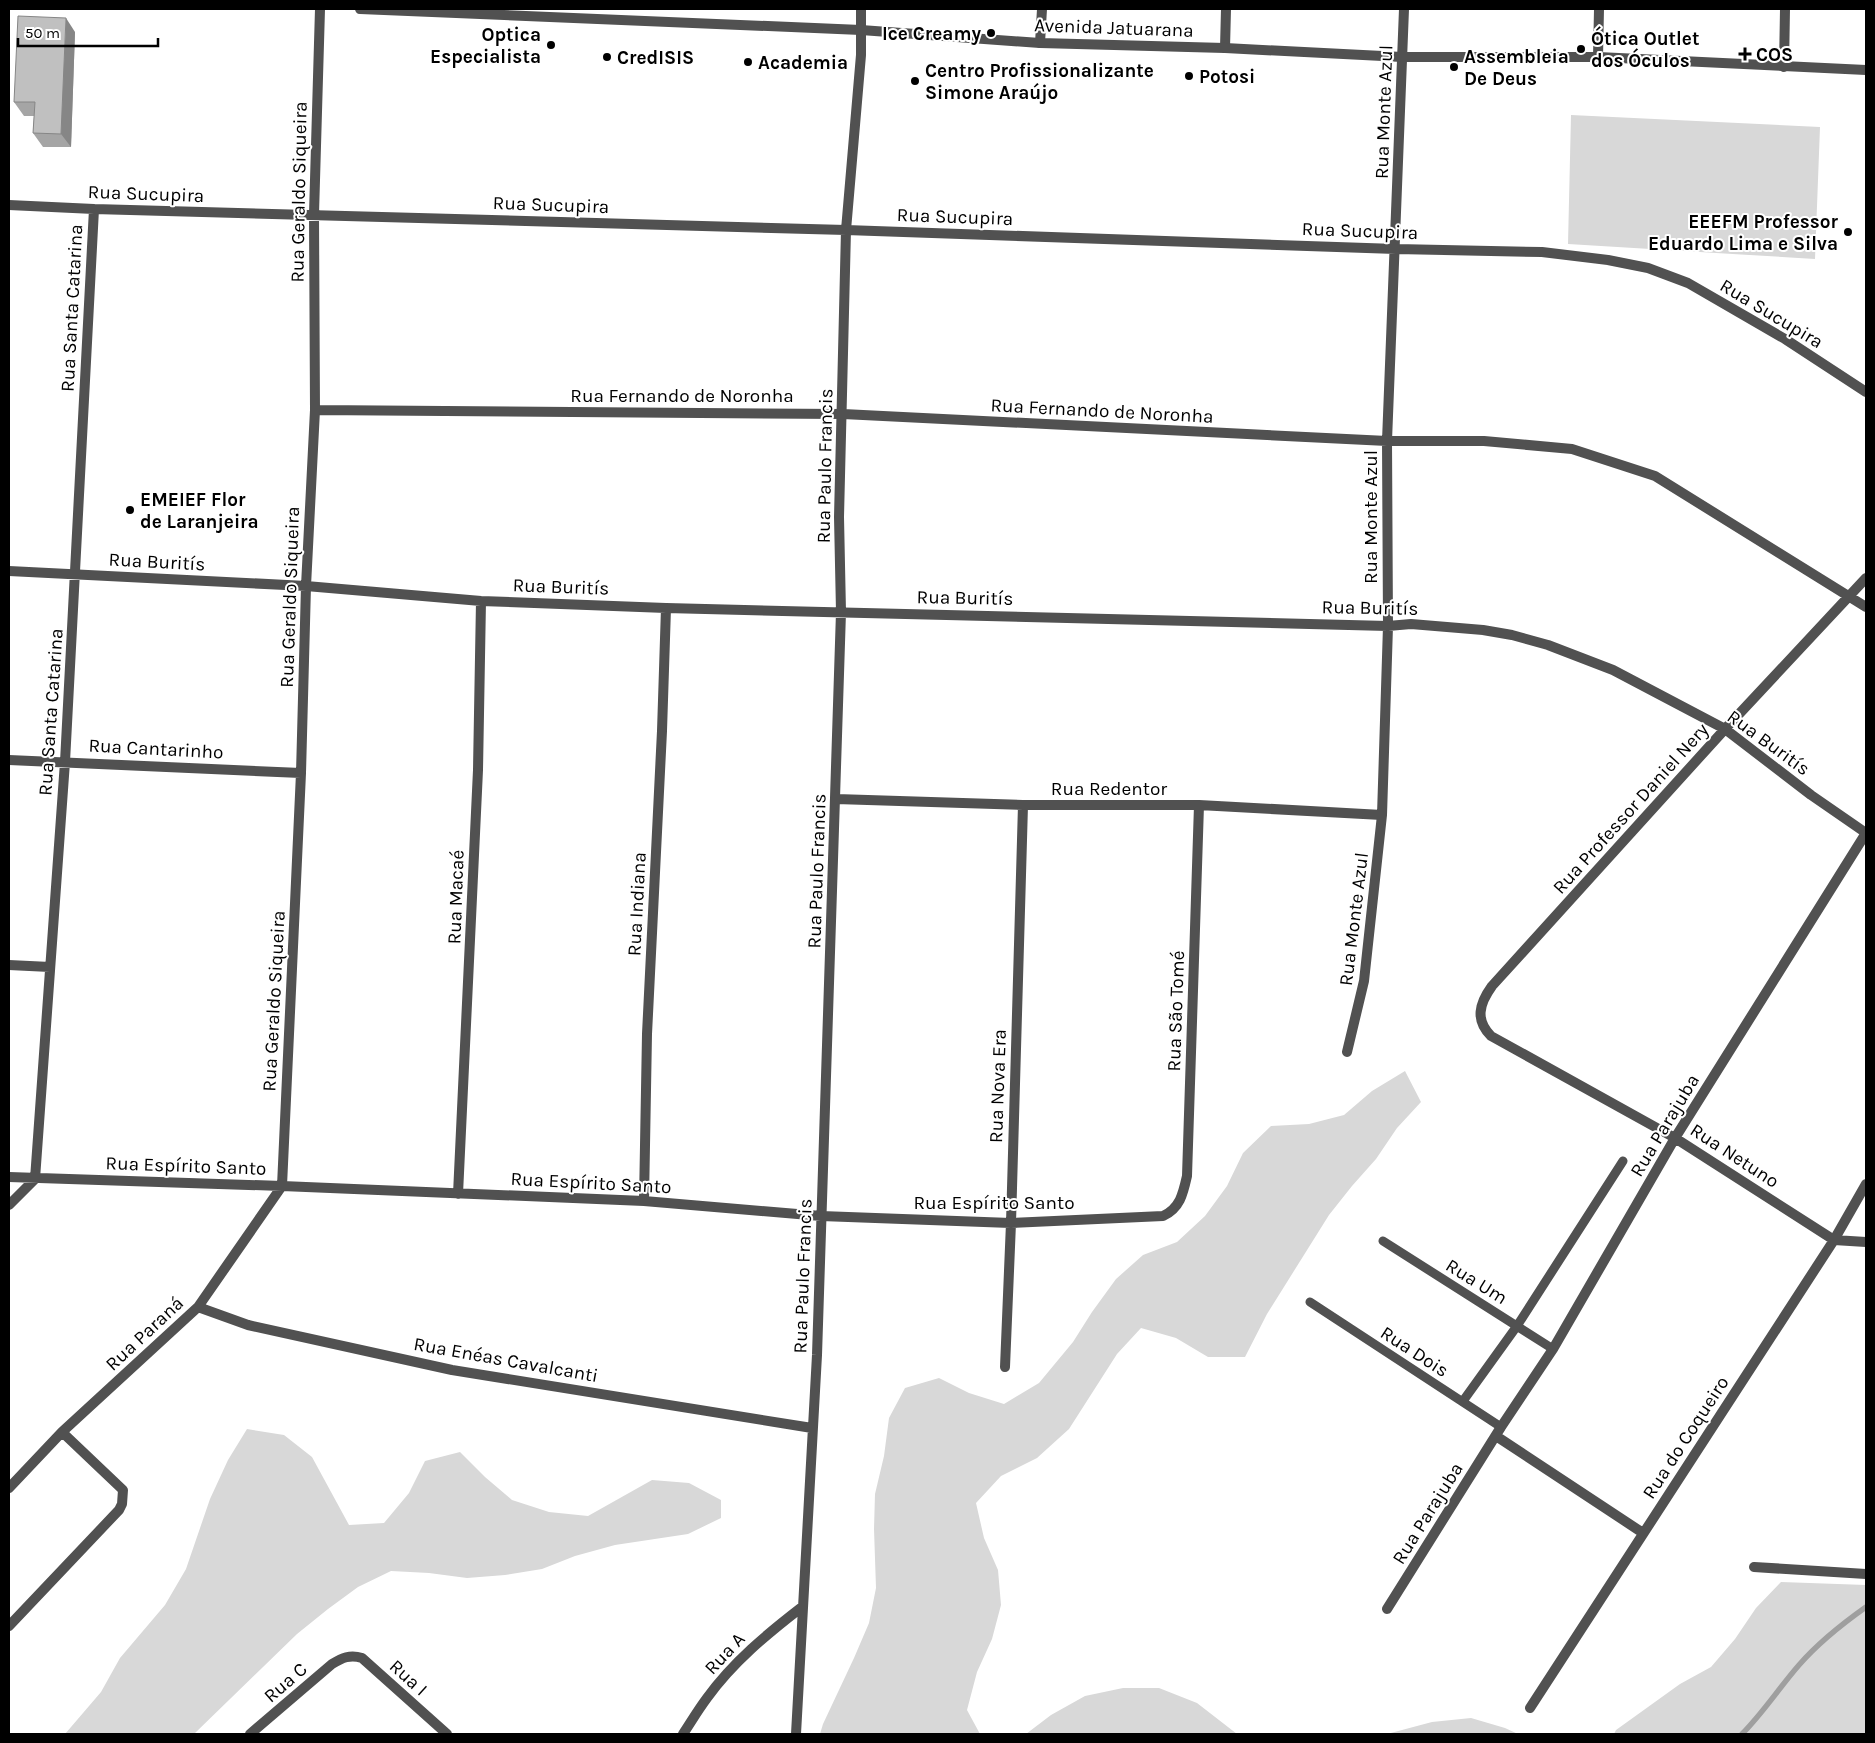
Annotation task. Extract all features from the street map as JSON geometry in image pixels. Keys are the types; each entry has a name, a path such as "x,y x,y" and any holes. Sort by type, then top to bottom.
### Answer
{"street":[{"name":"Rua Geraldo Siqueira","path":"282,1186 301,773 306,586 314,410 314,214 320,9"},
{"name":"Avenida Jatuarana","path":"360,9 861,30 1040,43 1225,48 1402,56 1598,57 1866,70"},
{"name":"Rua Paulo Francis","path":"796,1734 822,1216 836,799 841,612 839,518 846,230 861,55 861,9"},
{"path":"1040,43 1042,9"},
{"path":"1225,48 1226,9"},
{"name":"Rua Monte Azul","path":"1347,1052 1357,1015 1367,963 1382,815 1388,626 1387,442 1404,9"},
{"path":"1598,57 1600,9"},
{"path":"1784,67 1785,9"},
{"name":"Rua Sucupira","path":"9,205 1542,252 1608,260 1648,268 1688,283 1785,339 1866,392"},
{"name":"Rua Santa Catarina","path":"35,1179 65,762 94,209"},
{"name":"Rua Fernando de Noronha","path":"314,410 843,414 1387,442 1484,441 1542,446 1572,450 1655,476 1866,607"},
{"name":"Rua Buritís","path":"9,571 306,586 481,601 666,608 1388,626 1411,624 1483,630 1512,635 1548,645 1613,670 1725,729 1811,795 1866,833"},
{"name":"Rua Professor Daniel Nery","path":"1483,1028 1480,1018 1481,1011 1486,994 1492,986 1725,729 1866,578"},
{"name":"Rua Macaé","path":"458,1194 478,770 481,601"},
{"name":"Rua Indiana","path":"644,1201 647,1034 666,608"},
{"name":"Rua Cantarinho","path":"9,760 301,773"},
{"name":"Rua Redentor","path":"836,799 1023,805 1199,805 1382,815"},
{"name":"Rua Nova Era","path":"1005,1368 1023,805"},
{"name":"Rua São Tomé","path":"1170,1213 1183,1197 1188,1176 1199,805"},
{"name":"Rua Parajuba","path":"1387,1608 1553,1349 1676,1138 1866,833"},
{"path":"9,965 50,966"},
{"name":"Rua Netuno","path":"1483,1028 1501,1042 1676,1138 1834,1240 1866,1242"},
{"name":"Rua Espírito Santo","path":"9,1177 644,1201 822,1216 1011,1223 1154,1218 1170,1213"},
{"path":"9,1206 35,1179"},
{"name":"Rua do Coqueiro","path":"1530,1708 1834,1240 1866,1184"},
{"name":"Rua Paraná","path":"9,1488 62,1432 198,1307 282,1186"},
{"name":"Rua Enéas Cavalcanti","path":"198,1307 248,1325 452,1370 812,1428"},
{"path":"9,1626 119,1510 122,1504 123,1490 62,1432"},
{"path":"1499,1432 1643,1533"},
{"path":"1754,1567 1866,1574"},
{"name":"Rua A","path":"683,1734 707,1698 735,1665 762,1639 802,1606"},
{"name":"Rua I","path":"344,1658 352,1656 362,1658 447,1734"},
{"name":"Rua C","path":"250,1734 332,1664 344,1658"}],"lane":[{"path":"1463,1401 1516,1326 1623,1161"},
{"name":"Rua Um","path":"1383,1241 1553,1349"},
{"name":"Rua Dois","path":"1310,1302 1463,1401 1499,1432"}],"shaded area":[{"path":"1571,115 1820,127 1815,259 1568,244"},
{"path":"1405,1071 1421,1102 1397,1128 1376,1159 1329,1215 1267,1314 1245,1357 1208,1357 1176,1338 1141,1328 1117,1354 1069,1429 1037,1458 1001,1476 976,1503 984,1538 998,1570 1001,1605 992,1639 977,1672 967,1710 980,1734 820,1734 869,1623 876,1588 875,1494 884,1456 889,1418 905,1388 939,1378 969,1393 1004,1404 1039,1383 1073,1342 1116,1279 1143,1255 1177,1242 1205,1216 1227,1186 1243,1153 1271,1126 1309,1124 1344,1115 1372,1091"},
{"path":"247,1429 284,1435 312,1457 349,1525 384,1523 409,1493 425,1461 460,1452 512,1500 549,1512 588,1516 652,1480 689,1483 721,1500 721,1518 688,1534 615,1545 575,1556 542,1569 505,1575 467,1578 391,1571 358,1587 297,1634 194,1734 65,1734 101,1692 120,1658 165,1605 186,1569 210,1499 228,1460"},
{"path":"1781,1582 1866,1585 1866,1734 1614,1734 1616,1730 1680,1684 1711,1667 1735,1639 1756,1608"},
{"path":"1123,1688 1159,1688 1197,1703 1237,1734 1026,1734 1051,1715 1085,1696"},
{"path":"1471,1718 1518,1734 1387,1734 1432,1722"}],"building":[{"path":"18,16 66,18 61,134 33,133 35,102 14,102"}],"waterway":[{"path":"1742,1734 1807,1657 1831,1634 1866,1607"}],"place":[{"name":"Ice Creamy","path":"991,33"},
{"name":"Optica Especialista","path":"551,45"},
{"name":"Ótica Outlet dos Óculos","path":"1581,49"},
{"name":"COS","path":"1745,54"},
{"name":"CredISIS","path":"607,57"},
{"name":"Academia","path":"748,62"},
{"name":"Assembleia De Deus","path":"1454,67"},
{"name":"Potosi","path":"1189,76"},
{"name":"Centro Profissionalizante Simone Araújo","path":"915,81"},
{"name":"EEEFM Professor Eduardo Lima e Silva","path":"1848,232"},
{"name":"EMEIEF Flor de Laranjeira","path":"130,510"}]}
